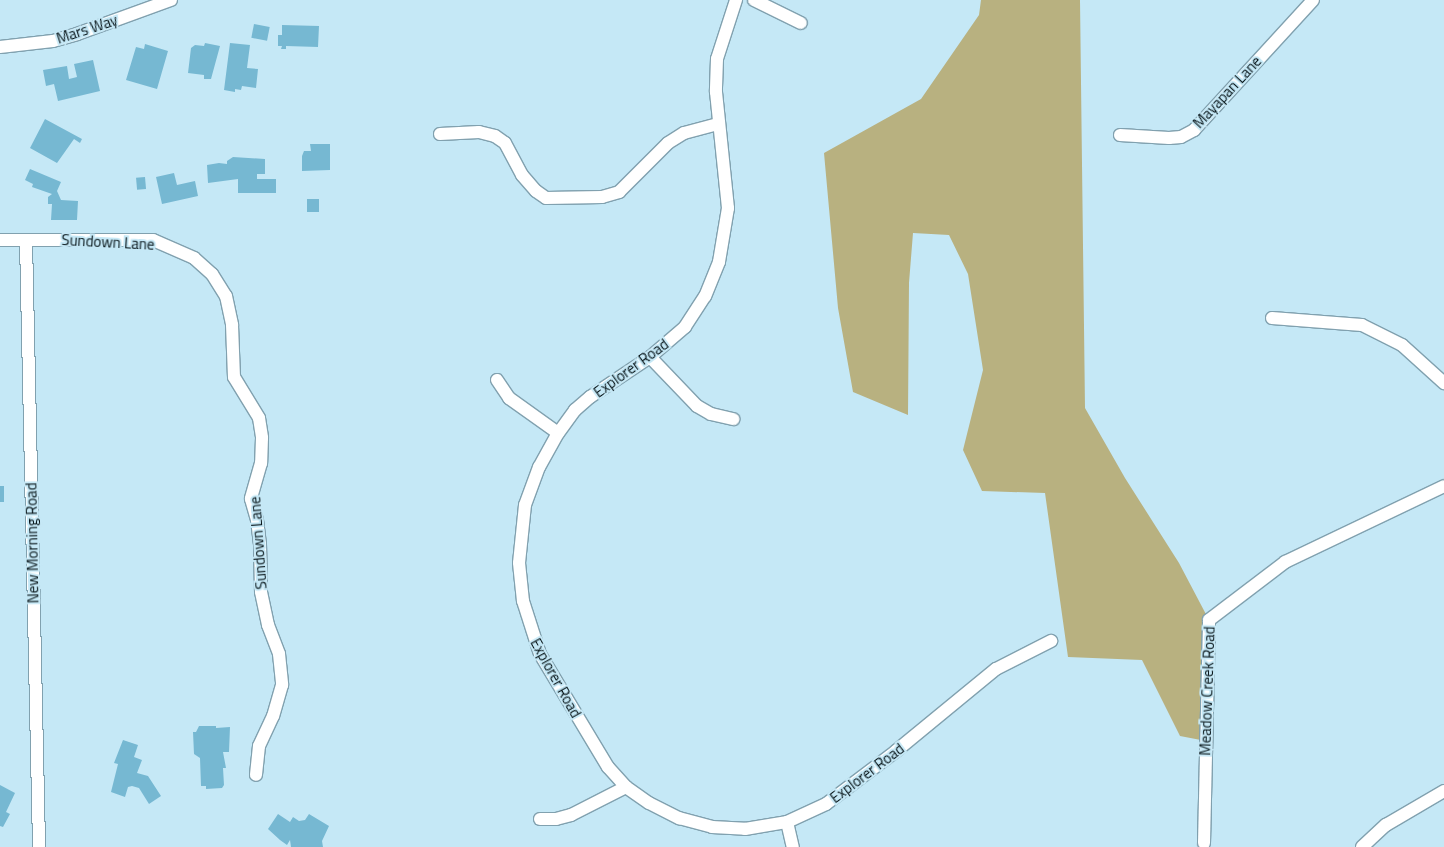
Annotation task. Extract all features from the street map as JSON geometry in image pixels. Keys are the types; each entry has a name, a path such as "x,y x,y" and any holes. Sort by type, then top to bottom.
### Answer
{"street":[{"name":"Mars Way","path":"0,47 53,40 78,34 171,0"},
{"name":"Explorer Road","path":"736,0 717,59 716,92 718,124 728,208 719,262 705,296 689,322 650,357 590,397 558,433 539,467 526,505 519,543 523,601 533,638 549,670 608,767 626,788 664,812 712,827 745,829 787,822 813,811 838,796 996,669 1051,641"},
{"path":"754,0 801,23"},
{"name":"Mayapan Lane","path":"1120,135 1169,138 1181,137 1194,130 1313,0"},
{"path":"440,134 479,132 495,136 508,148 522,175 536,191 546,198 602,197 619,192 668,143 684,132 718,124"},
{"name":"Sundown Lane","path":"0,240 153,240 194,258 212,274 226,296 232,325 234,377 259,418 262,438 261,463 251,499 259,538 261,592 268,625 279,654 282,685 273,716 259,746 256,775"},
{"name":"New Morning Road","path":"26,240 38,847"},
{"path":"1272,318 1362,325 1402,345 1444,383"},
{"path":"650,357 697,406 711,414 733,419"},
{"path":"497,380 509,398 558,433"},
{"name":"Meadow Creek Road","path":"1204,843 1209,620 1285,562 1444,486"},
{"path":"540,819 556,819 571,814 626,788"},
{"path":"1362,847 1386,825 1444,791"},
{"path":"787,822 793,847"}],"shaded area":[{"path":"981,0 1080,0 1085,408 1125,478 1179,563 1209,620 1206,741 1180,736 1142,660 1068,657 1045,493 982,491 963,450 983,370 968,274 949,235 913,233 909,283 908,415 853,392 838,308 824,153 921,99 979,15"}],"building":[{"path":"254,24 270,27 267,41 251,38"},
{"path":"282,25 319,26 318,47 286,46 286,49 281,49 282,46 278,46 278,35 282,35"},
{"path":"205,43 220,46 211,79 204,79 204,75 188,73 191,48 195,45 204,46"},
{"path":"230,43 250,45 247,68 258,69 256,88 242,86 241,90 235,89 235,92 224,90"},
{"path":"145,44 168,51 157,89 126,80 136,47 144,49"},
{"path":"93,60 100,91 58,101 54,84 46,86 43,70 67,66 69,79 77,77 74,64"},
{"path":"45,119 82,139 80,143 74,139 57,163 30,148"},
{"path":"310,144 330,144 330,170 302,171 302,156 304,151 311,151"},
{"path":"233,157 265,159 265,174 257,174 257,179 276,179 276,193 238,193 238,179 208,183 207,165 219,163 227,164 227,161"},
{"path":"30,169 61,182 57,191 61,200 78,201 77,220 51,220 52,204 48,204 48,197 52,194 32,187 33,184 25,180"},
{"path":"174,173 177,185 195,181 198,196 162,204 156,177"},
{"path":"145,177 146,189 137,190 136,178"},
{"path":"307,199 319,199 319,212 307,212"},
{"path":"0,486 4,486 4,502 0,502"},
{"path":"199,726 216,726 216,728 230,727 229,752 223,752 226,768 223,768 224,785 222,788 206,789 206,786 201,786 200,758 194,754 193,732 196,732"},
{"path":"123,740 138,745 134,757 142,760 137,773 148,776 161,796 149,804 139,788 132,786 128,787 125,797 111,792 118,764 114,763"},
{"path":"0,785 15,793 6,812 10,814 3,827 0,826"},
{"path":"278,814 290,822 293,817 299,821 305,820 309,814 329,826 322,841 323,847 291,847 290,840 287,845 280,840 268,829"}]}
